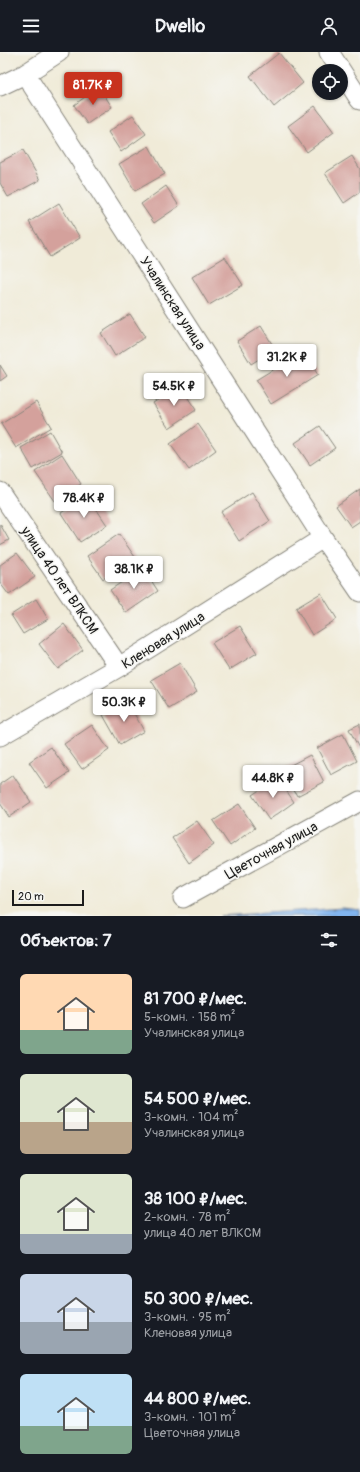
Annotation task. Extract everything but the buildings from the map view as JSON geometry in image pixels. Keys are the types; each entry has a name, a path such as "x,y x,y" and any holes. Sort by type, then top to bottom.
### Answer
{"street":[{"path":"0,86 25,74 59,52"},
{"path":"329,52 360,100"},
{"name":"Учалинская улица","path":"25,74 360,592"},
{"name":"улица 40 лет ВЛКСМ","path":"0,492 120,667"},
{"name":"Кленовая улица","path":"0,736 120,667 324,538"},
{"name":"Цветочная улица","path":"183,898 360,801"}],"water":[{"path":"343,908 360,910 360,916 220,916"}]}
